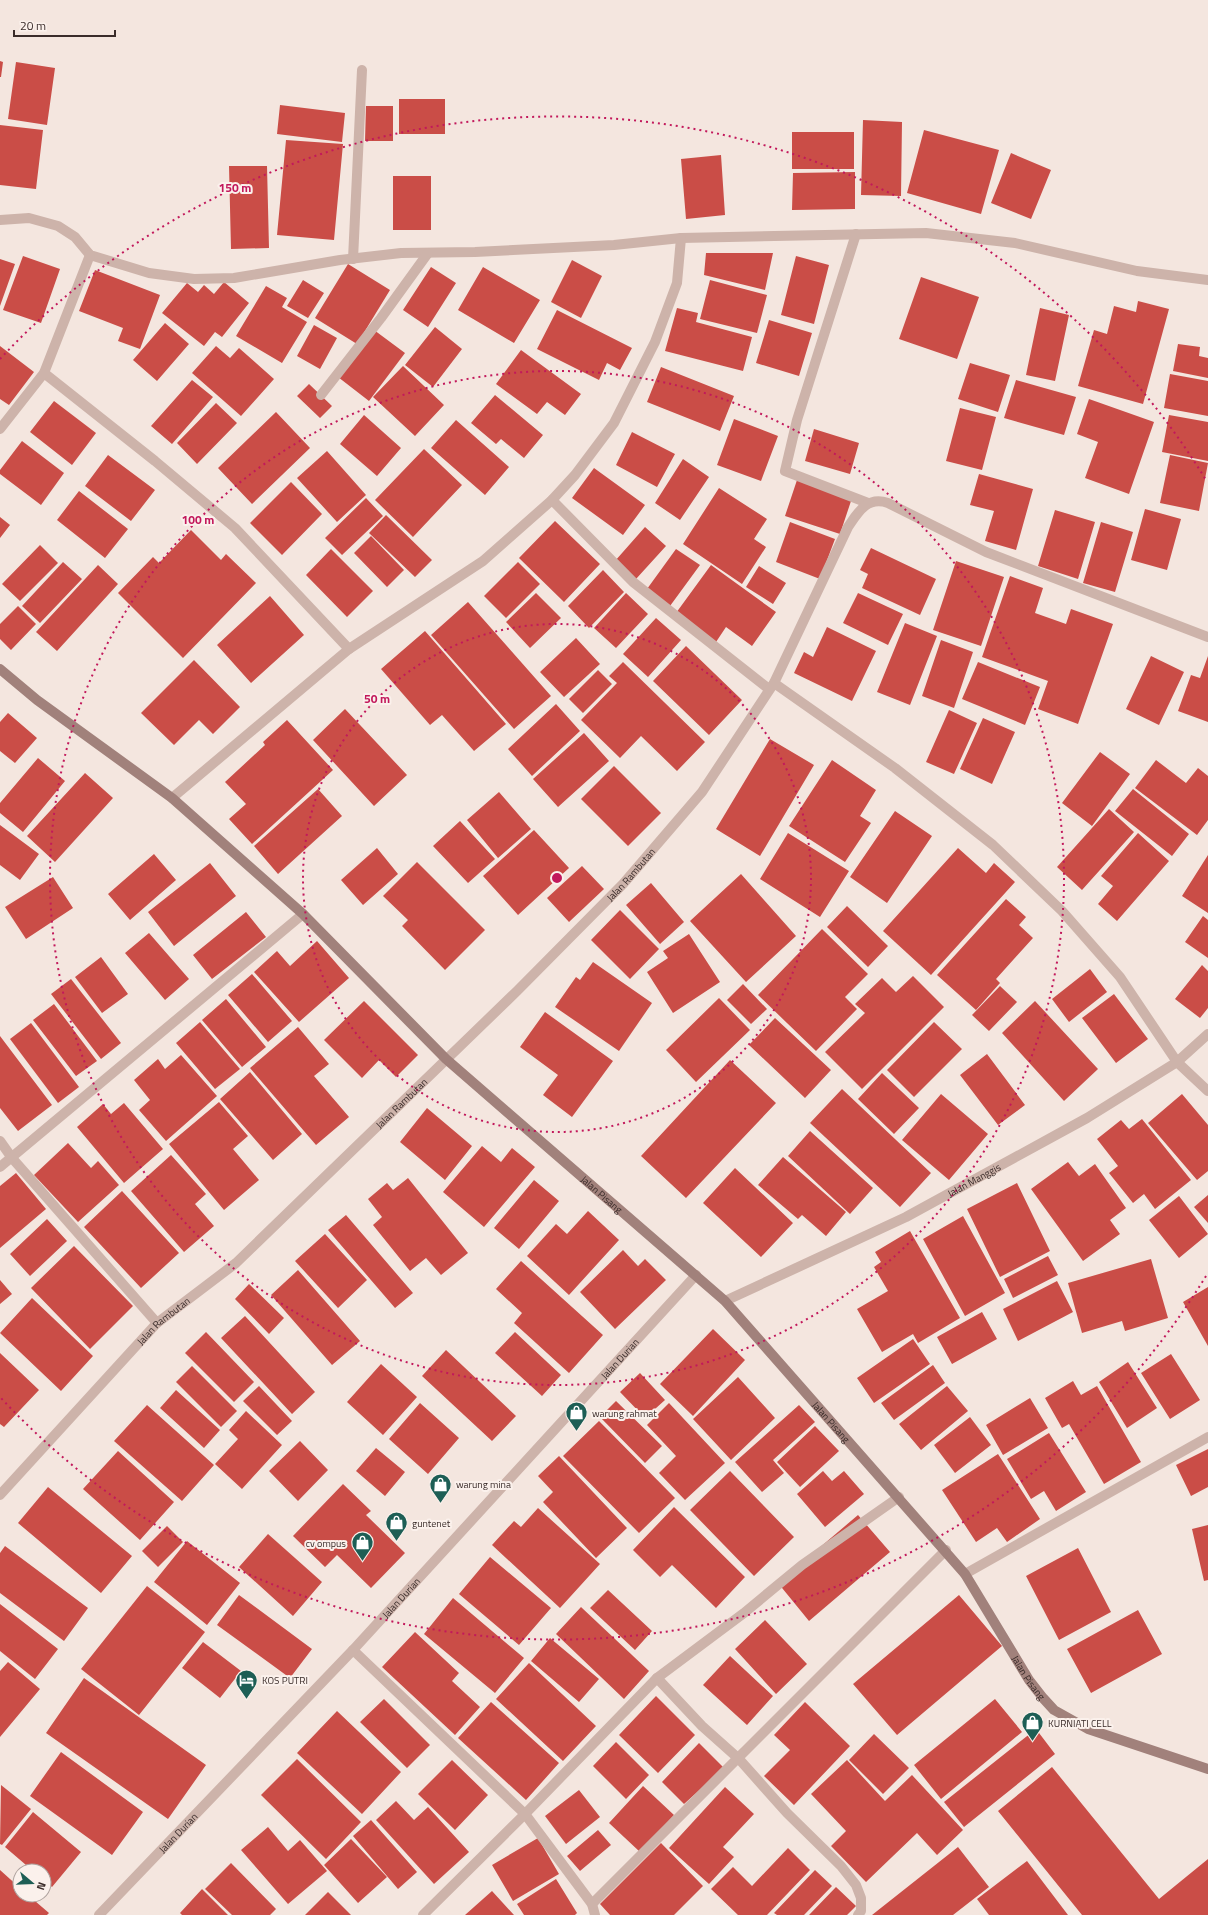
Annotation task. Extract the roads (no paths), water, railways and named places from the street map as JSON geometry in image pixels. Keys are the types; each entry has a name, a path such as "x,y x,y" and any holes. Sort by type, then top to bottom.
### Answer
{"street":[{"path":"353,259 362,70"},
{"path":"0,220 29,218 58,226 75,237 90,255 149,273 194,279 234,278 401,253 475,252 598,246 681,238 926,233 1015,243 1137,271 1208,280"},
{"path":"856,234 797,420 784,471 868,503 878,501 888,503 986,552 1208,637"},
{"path":"172,798 349,649 483,561 552,500 575,475 614,423 655,342 677,283 681,238"},
{"path":"320,395 368,336 428,253"},
{"path":"0,429 44,373 90,255"},
{"path":"44,373 149,456 235,528 349,649"},
{"path":"552,500 633,582 771,686 895,768 998,850 1062,911 1120,978 1177,1062 1208,1091"},
{"name":"Jalan Rambutan","path":"0,1495 157,1323 236,1263 517,991 623,884 702,792 771,686 848,527 862,507 868,503"},
{"name":"Jalan Pisang","path":"0,669 37,700 172,798 303,914 446,1059 725,1301 946,1550 965,1574 1029,1680 1042,1698 1054,1710 1088,1728 1208,1769"},
{"path":"0,1167 303,914"},
{"name":"Jalan Manggis","path":"725,1301 906,1217 1087,1118 1177,1062 1208,1034"},
{"path":"0,1141 12,1158 157,1323"},
{"name":"Jalan Durian","path":"103,1913 353,1650 696,1275"},
{"path":"965,1574 1208,1437"},
{"path":"423,1915 526,1814 657,1678 744,1613 802,1565 899,1497"},
{"path":"592,1904 739,1759 946,1550"},
{"path":"353,1650 526,1814 592,1904 595,1915"},
{"path":"657,1678 702,1726 739,1759 787,1813 841,1866 856,1886 861,1898 861,1911 858,1915"}],"place":[{"name":"warung rahmat","path":"577,1432"},
{"name":"warung mina","path":"440,1504"},
{"name":"guntenet","path":"396,1542"},
{"name":"cv ompus","path":"362,1562"},
{"name":"KOS PUTRI","path":"246,1700"},
{"name":"KURNIATI CELL","path":"1032,1742"}]}
